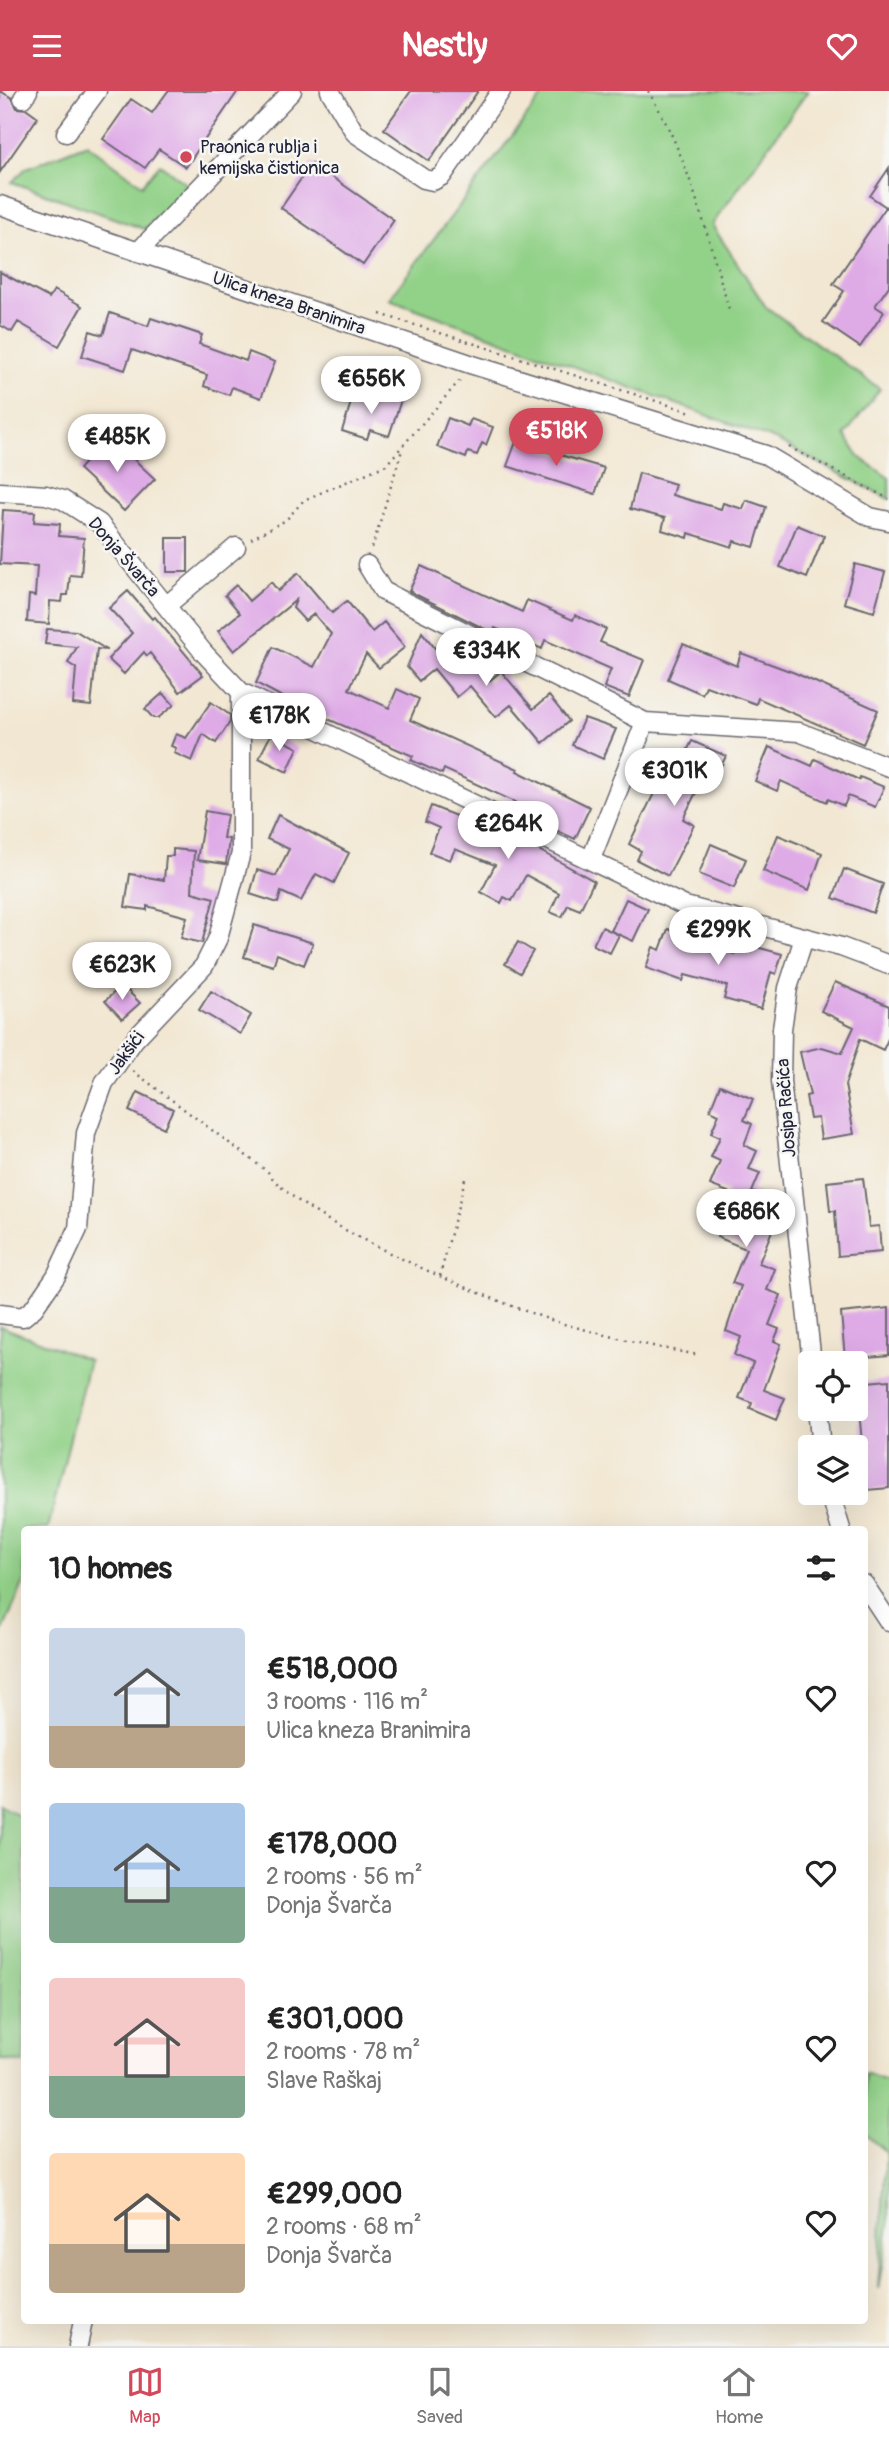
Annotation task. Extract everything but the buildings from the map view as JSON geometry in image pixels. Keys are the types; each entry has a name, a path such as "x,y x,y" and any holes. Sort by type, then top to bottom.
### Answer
{"street":[{"path":"66,133 97,91"},
{"path":"138,252 292,91"},
{"path":"330,91 355,133 424,179 433,181 442,176 501,91"},
{"name":"Ulica kneza Branimira","path":"0,205 472,365 766,455 870,517 889,520"},
{"name":"Donja Švarča","path":"0,492 46,495 83,510 99,523 241,692 685,906 841,947 889,965"},
{"name":"Donja Švarča","path":"166,606 236,547"},
{"path":"367,565 383,591 645,722 799,732 889,767"},
{"name":"Jakšići","path":"0,1314 23,1317 34,1308 69,1253 78,1229 82,1203 86,1133 104,1083 150,1021 204,965 218,938 241,853 241,692"},
{"path":"591,859 645,722"},
{"name":"Josipa Račića","path":"804,938 788,988 782,1029 781,1081 811,1351"},
{"path":"834,1505 840,1526"},
{"path":"868,1590 889,1622"},
{"path":"78,2346 82,2324"}],"path":[{"path":"648,91 665,119 683,160 730,313"},
{"path":"236,547 286,520 304,500 386,465 472,365"},
{"path":"367,565 403,447"},
{"path":"120,1060 268,1172 276,1185 343,1230 440,1276 561,1323 699,1355"},
{"path":"440,1276 465,1179"}],"green space":[{"path":"546,91 808,91 712,225 766,307 880,389 845,435 859,457 889,478 889,499 775,440 389,299"},
{"path":"87,144 142,185 160,164 189,186 144,229 12,182 26,168"},
{"path":"0,1326 89,1360 49,1526 21,1526 21,1589 0,1637"},
{"path":"0,1804 21,1817 21,2062 0,2059"},
{"path":"868,2074 889,2082 889,2225 878,2289 886,2152 868,2137"}],"place":[{"name":"Praonica rublja i kemijska čistionica","path":"186,157"}]}
